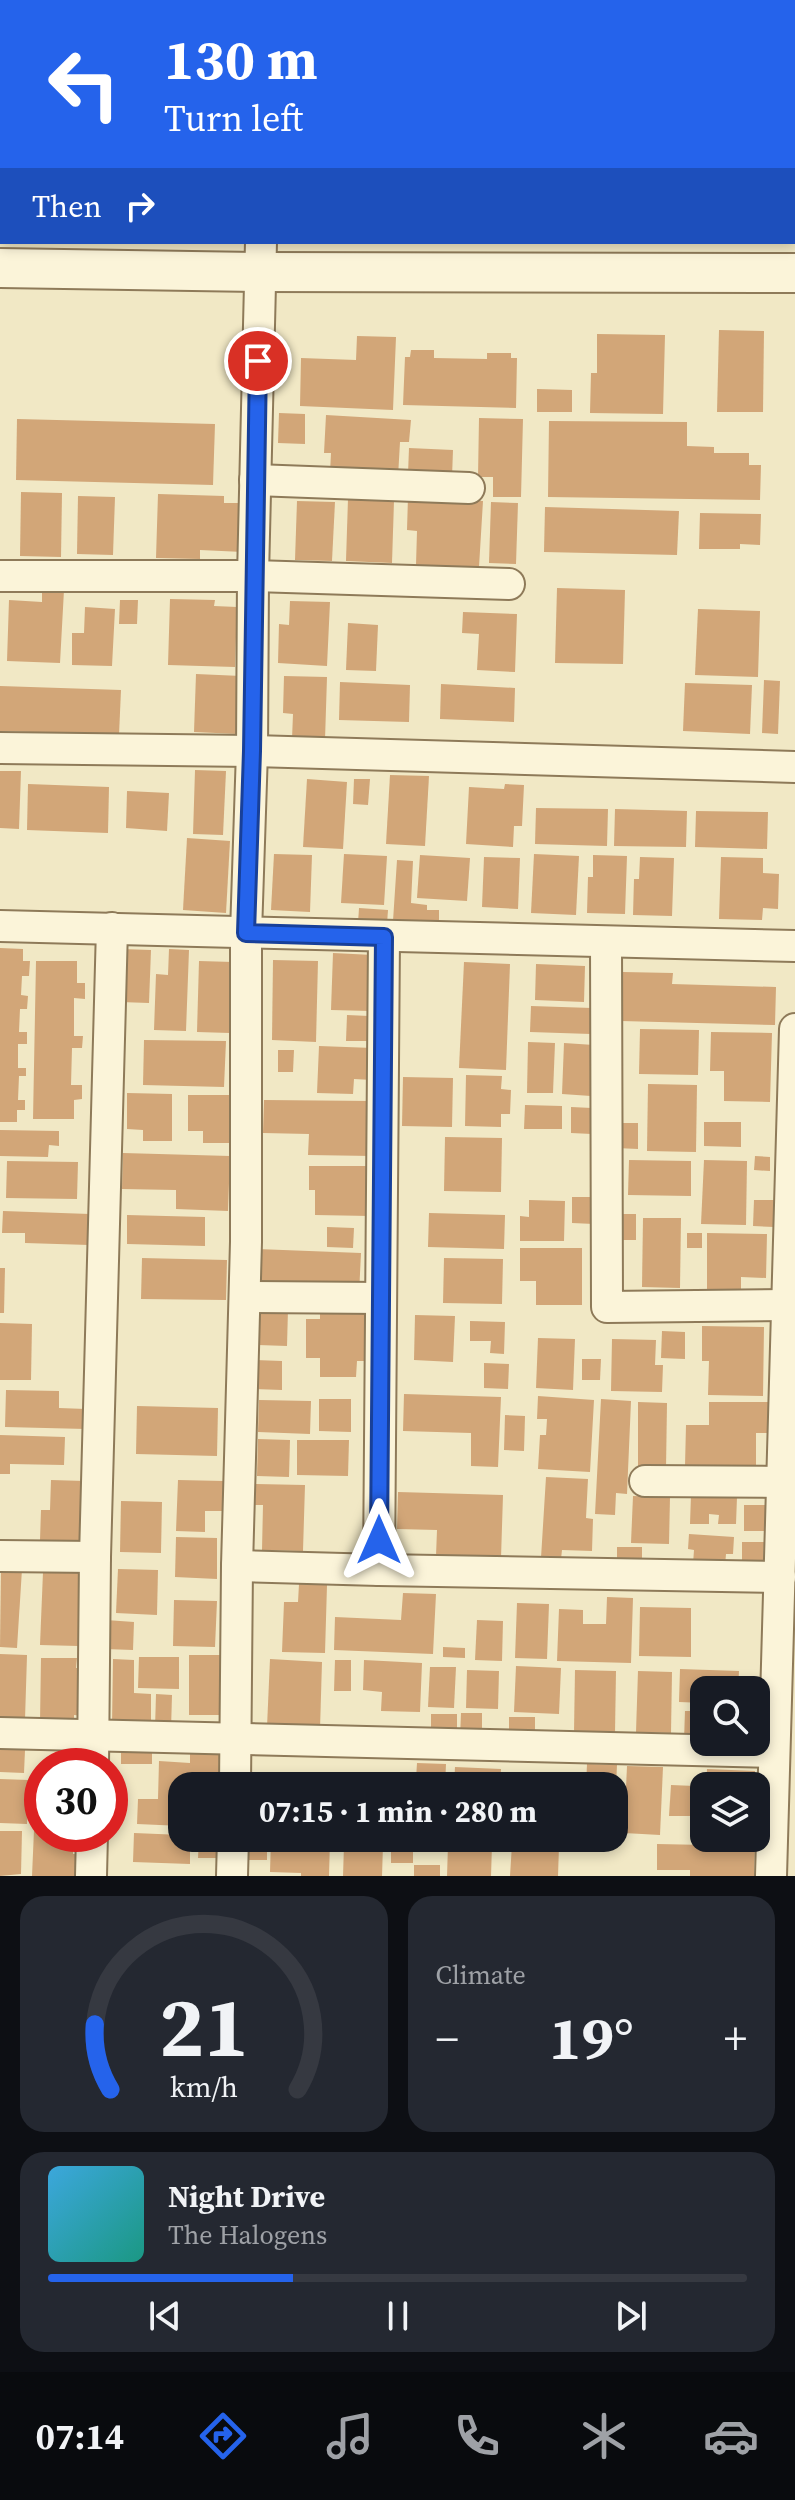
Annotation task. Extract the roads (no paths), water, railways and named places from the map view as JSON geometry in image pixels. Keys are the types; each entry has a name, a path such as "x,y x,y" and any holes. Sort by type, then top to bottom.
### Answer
{"street":[{"path":"235,1772 237,1566 245,1297 246,933 260,257"},
{"path":"0,268 260,257 795,273"},
{"path":"255,480 469,488"},
{"path":"0,576 253,576 509,584"},
{"path":"0,748 252,751 795,767"},
{"path":"0,926 795,946"},
{"path":"93,1748 95,1557 112,928"},
{"path":"379,1570 384,937"},
{"path":"606,942 607,1307 787,1305"},
{"path":"771,1876 783,1840 774,1752 786,1669 780,1577 786,1489 787,1305 792,1220 795,1029"},
{"path":"245,1297 381,1298"},
{"path":"645,1481 786,1489"},
{"path":"0,1556 95,1557"},
{"path":"237,1566 780,1577"},
{"path":"0,1733 73,1748"},
{"path":"128,1749 236,1738 774,1752"},
{"path":"91,1876 92,1852"},
{"path":"232,1876 233,1852"}]}
